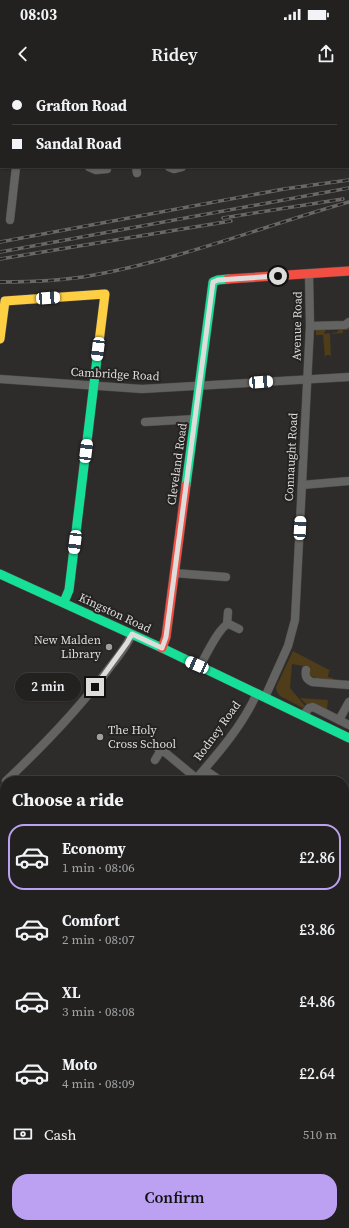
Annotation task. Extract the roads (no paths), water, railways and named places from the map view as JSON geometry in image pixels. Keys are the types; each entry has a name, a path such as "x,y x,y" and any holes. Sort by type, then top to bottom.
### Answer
{"street":[{"path":"10,220 16,168"},
{"path":"91,168 96,170 107,169"},
{"path":"309,274 349,271"},
{"name":"Cleveland Road","path":"162,648 166,637 213,282 218,280 309,274"},
{"name":"Avenue Road","path":"307,379 310,326 309,274"},
{"path":"0,340 5,301 105,294 69,590 64,602"},
{"path":"310,326 345,325 349,322"},
{"name":"Cambridge Road","path":"0,379 142,389 349,377"},
{"name":"Connaught Road","path":"261,695 288,646 294,630 307,379"},
{"path":"145,422 195,419"},
{"path":"302,485 349,482"},
{"path":"174,573 226,577"},
{"name":"Kingston Road","path":"0,574 162,648 349,738"},
{"path":"200,666 216,637 227,624 228,612"},
{"path":"227,624 239,629"},
{"path":"10,776 69,717 95,687 132,634"},
{"path":"306,670 305,676 312,682 349,685"},
{"name":"Rodney Road","path":"199,776 261,695"},
{"path":"339,720 349,702"},
{"path":"303,716 309,708 313,708 349,725"},
{"path":"155,760 158,748 190,776"},
{"path":"205,770 214,776"}],"railway":[{"path":"0,242 284,189 349,180"},
{"path":"0,252 349,188"},
{"path":"223,218 343,199"},
{"path":"0,282 71,279 126,268 191,251 349,202"},
{"path":"0,259 231,221"}],"place":[{"name":"New Malden Library","path":"109,647"},
{"name":"The Holy Cross School","path":"100,737"}]}
